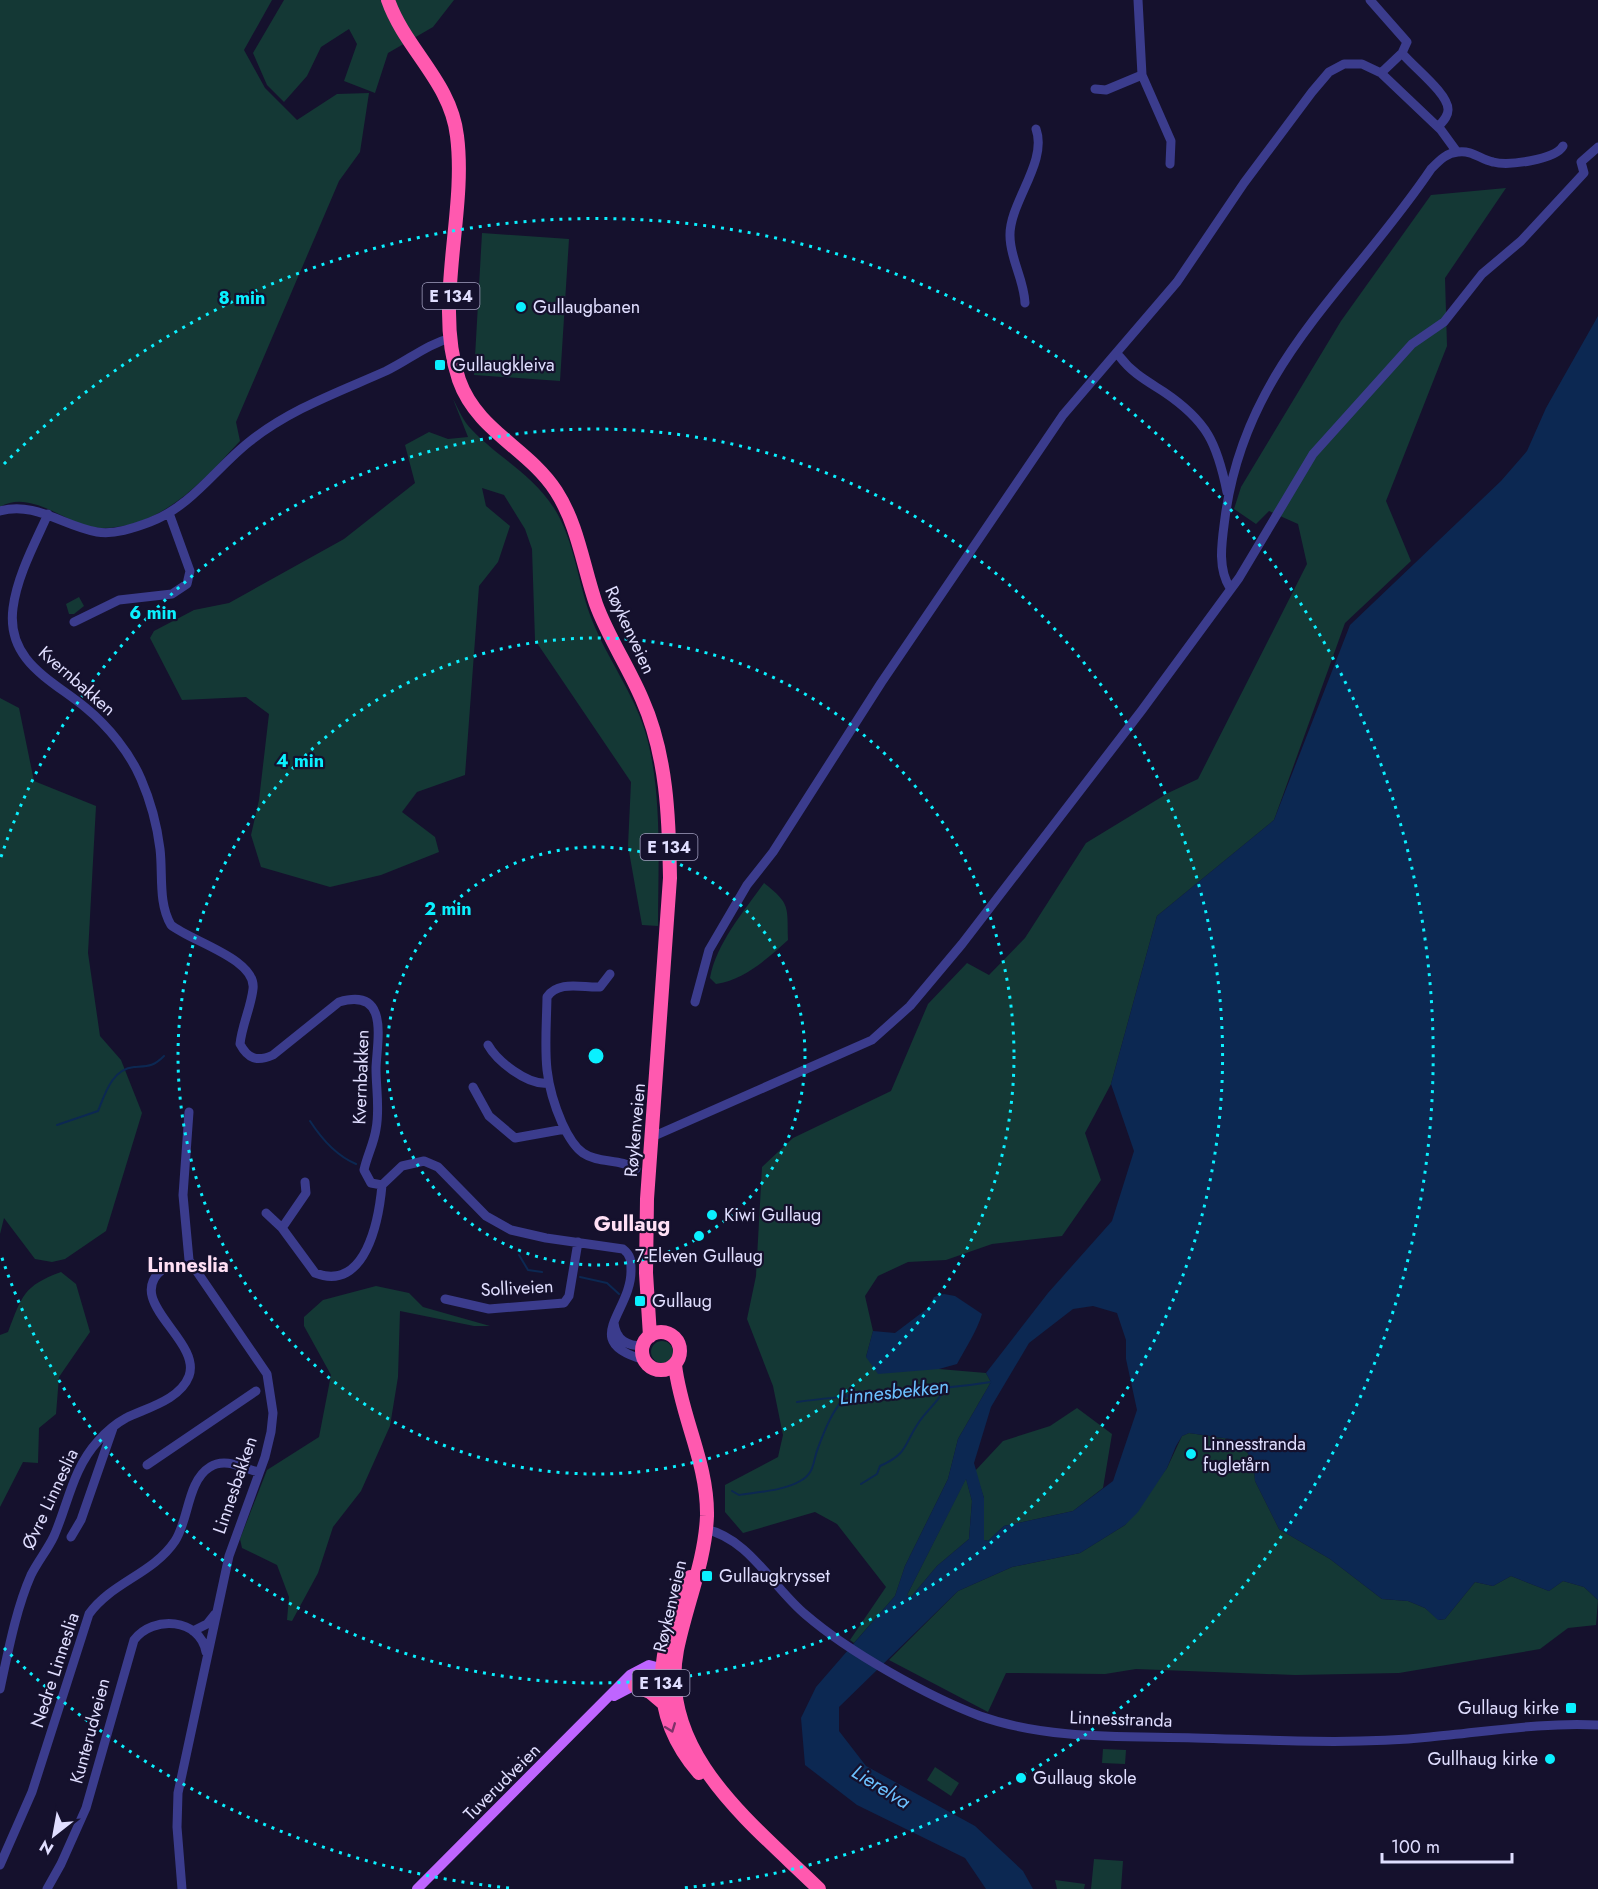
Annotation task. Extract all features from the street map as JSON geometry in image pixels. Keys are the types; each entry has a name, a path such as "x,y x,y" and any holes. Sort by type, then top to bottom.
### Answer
{"highway":[{"name":"Røykenveien","path":"388,0 402,30 443,90 456,127 458,173 451,338 458,376 472,407 494,432 539,470 564,505 602,620 642,699 657,739 666,809 670,878 646,1232 649,1298 646,1341"},
{"name":"Røykenveien","path":"649,1298 665,1332"},
{"path":"646,1341 665,1332"},
{"name":"E 134","path":"665,1332 674,1336 680,1345 680,1356 675,1365"},
{"name":"E 134","path":"646,1341 645,1360 659,1370"},
{"name":"Røykenveien","path":"675,1365 681,1403 703,1470 707,1499 701,1553 674,1673 678,1708 689,1742 705,1770 727,1798"},
{"path":"659,1370 675,1365"},
{"name":"Røykenveien","path":"659,1370 681,1403"},
{"name":"Røykenveien","path":"701,1553 670,1626 660,1672 663,1703 674,1737 683,1753 701,1775 819,1889"},
{"name":"E 134","path":"635,1686 650,1692 663,1703"}],"main road":[{"name":"Tuverudveien","path":"417,1889 609,1699 621,1683 640,1667 674,1673"},
{"name":"Tuverudveien","path":"609,1699 660,1672"}],"street":[{"path":"1138,0 1142,75 1171,141 1170,164"},
{"path":"1370,0 1407,42 1402,53 1381,73"},
{"path":"1402,53 1448,105 1447,114 1438,127"},
{"path":"695,1002 709,950 747,885 773,852 881,683 1063,414 1177,282 1244,183 1323,78 1344,64 1362,64 1381,73 1438,127 1457,152"},
{"path":"1095,89 1109,89 1142,75"},
{"path":"1025,303 1024,286 1012,255 1010,235 1036,155 1036,129"},
{"path":"1230,588 1223,578 1221,562 1228,494 1245,436 1285,359 1431,169 1444,157 1457,152 1468,152 1497,163 1510,163 1551,155 1560,151 1563,146"},
{"path":"652,1137 872,1040 901,1016 962,944 1143,710 1239,578 1296,479 1325,439 1412,344 1444,322 1482,274 1521,241 1566,195 1584,173 1581,162 1598,147"},
{"path":"0,511 16,508 48,514 100,532 128,530 169,513 202,488 233,455 265,431 339,389 388,370 430,344 451,338"},
{"path":"1120,357 1132,371 1186,408 1202,426 1219,453 1228,494"},
{"path":"74,622 119,600 172,594 187,584 190,571 169,513"},
{"name":"Kvernbakken","path":"48,514 15,596 12,619 21,650 37,672 93,714 117,741 138,772 150,799 157,832 166,916 178,931 239,963 250,974 253,982 240,1044 246,1054 254,1059 264,1059 273,1055 339,1002 347,999 364,1002 377,1015 380,1025 376,1066 376,1130 364,1170 370,1183 382,1185"},
{"path":"610,974 600,987 561,987 553,989 547,997 547,1083 565,1129 575,1146 590,1157 625,1164 636,1169"},
{"path":"488,1045 501,1063 538,1082 547,1083"},
{"path":"473,1087 489,1116 515,1138 565,1129"},
{"name":"Linnesbakken","path":"182,1889 177,1827 178,1793 206,1655 234,1537 271,1432 269,1381 258,1359 191,1264 186,1240 183,1195 189,1112"},
{"path":"266,1213 282,1228 315,1273 340,1275 357,1263 371,1242 377,1225 382,1185 409,1162 424,1161 435,1165 486,1216 503,1226 529,1235 620,1247 629,1254 631,1287 610,1331 615,1346 628,1355 645,1360"},
{"path":"282,1228 306,1193 305,1182"},
{"name":"Solliveien","path":"445,1299 489,1309 564,1302 569,1296 578,1242"},
{"name":"Øvre Linneslia","path":"0,1689 32,1574 54,1538 80,1467 98,1441 113,1426 175,1394 188,1378 191,1368 189,1355 157,1308 152,1291 154,1281 163,1269 191,1264"},
{"path":"614,1321 619,1338 628,1344 646,1341"},
{"path":"147,1465 256,1392"},
{"path":"71,1537 84,1513 113,1426"},
{"name":"Nedre Linneslia","path":"0,1865 32,1792 88,1614 110,1592 152,1567 170,1547 182,1527 196,1484 209,1467 230,1463 258,1472"},
{"name":"Linnesstranda","path":"705,1529 735,1541 796,1607 848,1646 946,1701 1009,1724 1071,1734 1358,1741 1432,1737 1550,1725 1598,1725"},
{"path":"206,1655 204,1644 193,1631 207,1624 216,1612"},
{"name":"Kunterudveien","path":"47,1889 86,1808 134,1640 143,1630 155,1624 178,1625 193,1631"}],"green space":[{"path":"0,0 272,0 244,50 265,88 297,120 337,94 369,93 360,152 339,181 236,422 240,441 195,487 161,512 142,521 100,528 75,522 50,510 25,502 12,502 0,507"},
{"path":"284,0 454,0 433,27 388,53 375,93 344,81 357,44 349,29 321,47 307,76 284,102 267,85 253,53"},
{"path":"1506,188 1445,278 1447,346 1386,501 1411,561 1345,623 1274,820 1157,916 1111,1084 1085,1133 1101,1180 1062,1236 992,1244 946,1260 908,1262 878,1276 865,1296 873,1331 866,1357 939,1369 986,1373 991,1382 958,1439 948,1479 905,1566 895,1596 854,1643 850,1640 886,1587 837,1524 815,1512 743,1533 725,1512 725,1485 778,1457 783,1435 773,1386 747,1319 756,1276 762,1167 793,1138 891,1091 928,1004 967,963 989,975 1025,938 1086,843 1168,793 1198,779 1307,564 1298,524 1269,511 1256,524 1234,509 1241,487 1341,321 1431,195"},
{"name":"Gullaugbanen","path":"482,233 569,239 560,381 474,375"},
{"path":"453,399 472,430 535,485 554,508 567,534 592,620 640,717 651,754 655,778 659,853 658,926 642,925 628,846 631,782 535,640 532,549 525,529 504,495 482,488 486,506 510,526 498,562 479,586 465,775 417,792 402,812 435,837 439,852 381,875 330,887 261,867 251,835 259,800 269,714 246,697 182,700 150,638 154,631 194,610 229,603 344,539 415,483 405,445 429,432 448,439 468,437"},
{"path":"79,597 84,606 74,614 69,614 66,604"},
{"path":"0,698 19,708 34,781 96,806 88,953 100,1036 121,1060 142,1113 106,1231 65,1259 52,1262 35,1259 4,1218 0,1234"},
{"path":"764,883 779,896 786,907 788,940 746,973 716,984 710,978 724,940"},
{"path":"61,1272 76,1284 90,1332 59,1377 56,1414 39,1428 38,1463 23,1462 0,1507 0,1335 8,1332 21,1301 31,1288"},
{"path":"376,1286 409,1293 423,1307 490,1326 474,1326 400,1311 398,1377 390,1426 361,1491 333,1527 318,1573 292,1621 287,1620 289,1597 277,1565 242,1548 240,1539 267,1470 319,1437 331,1375 304,1326 304,1317 323,1300"},
{"path":"658,1341 666,1341 673,1348 673,1356 666,1363 658,1363 651,1356 651,1348"},
{"path":"1077,1408 1112,1434 1103,1488 1073,1511 1004,1526 988,1541 984,1540 984,1498 975,1471 1003,1441 1050,1426"},
{"path":"1189,1433 1230,1439 1244,1446 1254,1465 1255,1481 1279,1529 1330,1559 1382,1599 1408,1601 1425,1608 1439,1620 1445,1619 1475,1582 1493,1586 1511,1576 1549,1591 1563,1581 1584,1587 1598,1600 1596,1625 1568,1628 1540,1649 1399,1673 1295,1675 1136,1669 1105,1674 1006,1673 988,1712 889,1660 958,1591 1012,1567 1080,1553 1125,1525 1167,1468 1182,1436"},
{"path":"966,1478 972,1501 969,1539 937,1566 911,1597 907,1595"},
{"path":"1103,1749 1126,1750 1125,1764 1102,1763"},
{"path":"935,1767 959,1783 951,1796 927,1780"},
{"path":"1094,1859 1123,1861 1121,1889 1091,1889"},
{"path":"1055,1880 1085,1884 1084,1889 1057,1889"}],"water":[{"name":"Lierelva","path":"1598,316 1598,1600 1584,1587 1563,1581 1549,1591 1511,1576 1493,1586 1475,1582 1445,1619 1438,1620 1425,1608 1408,1601 1382,1599 1330,1559 1279,1529 1255,1481 1254,1465 1244,1446 1230,1439 1189,1433 1182,1436 1167,1468 1138,1512 1125,1525 1080,1553 1012,1567 958,1591 839,1707 839,1731 866,1766 975,1826 1023,1871 1033,1889 986,1889 965,1858 857,1805 805,1765 801,1718 816,1687 895,1596 905,1566 948,1479 958,1439 991,1382 986,1373 1048,1293 1112,1221 1134,1151 1111,1084 1157,916 1274,820 1350,625 1501,481 1527,451 1546,408","holes":["1093,1306 1117,1313 1126,1340 1126,1359 1137,1410 1113,1481 1073,1511 1004,1526 988,1541 984,1540 984,1498 974,1463 991,1407 1029,1343 1073,1309","966,1479 972,1501 969,1539 937,1566 911,1597 907,1595"]},
{"path":"944,1294 955,1296 982,1314 957,1364 939,1369 878,1374 866,1357 873,1331 895,1333 928,1308 934,1297"}],"waterway":[{"name":"Linnesbekken","path":"57,1125 98,1111 110,1083 120,1072 153,1064 164,1056"},
{"name":"Linnesbekken","path":"310,1121 330,1146 356,1164"},
{"name":"Linnesbekken","path":"519,1255 528,1270 542,1272"},
{"name":"Linnesbekken","path":"580,1277 607,1283 619,1294"},
{"name":"Linnesbekken","path":"797,1402 991,1382"},
{"path":"861,1484 877,1474 880,1466 901,1452 919,1422 945,1389"},
{"path":"732,1491 739,1495 787,1487 806,1477 811,1470 830,1420 847,1395"}],"place":[{"name":"Gullaugbanen","path":"521,307"},
{"name":"Gullaugkleiva","path":"440,365"},
{"name":"Kiwi Gullaug","path":"712,1215"},
{"name":"7-Eleven Gullaug","path":"699,1236"},
{"name":"Gullaug","path":"640,1301"},
{"name":"Linnesstranda fugletårn","path":"1191,1454"},
{"name":"Gullaugkrysset","path":"707,1576"},
{"name":"Gullaug kirke","path":"1571,1708"},
{"name":"Gullhaug kirke","path":"1550,1759"},
{"name":"Gullaug skole","path":"1021,1778"}],"district":[{"name":"Gullaug","path":"632,1224"},
{"name":"Linneslia","path":"188,1265"}]}
